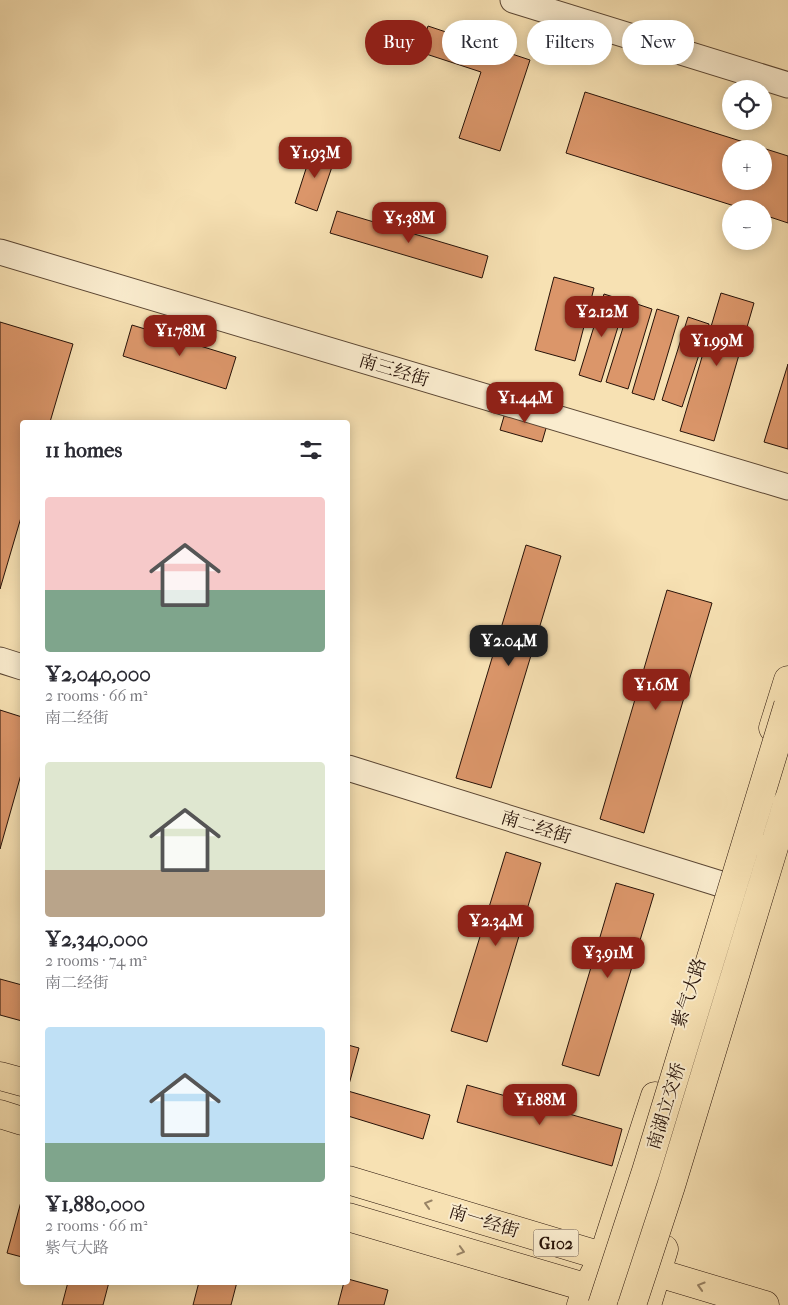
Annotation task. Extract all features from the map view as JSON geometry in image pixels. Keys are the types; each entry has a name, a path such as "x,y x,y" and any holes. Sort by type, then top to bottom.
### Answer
{"main road":[{"name":"紫气大路","path":"589,1301 724,885 788,680"},
{"name":"南湖立交桥","path":"589,1301 646,1171 788,705"},
{"name":"南湖立交桥","path":"632,1305 671,1186 788,801"},
{"path":"646,1305 658,1272 788,835"},
{"path":"0,1076 20,1081"},
{"path":"0,1114 20,1120"},
{"name":"南一经街","path":"350,1181 765,1305"},
{"name":"南一经街","path":"350,1218 589,1301 646,1305"}],"street":[{"path":"513,0 788,85"},
{"name":"南三经街","path":"0,252 788,487"},
{"path":"0,660 20,666"},
{"name":"南二经街","path":"350,769 724,885"}],"building":[{"path":"432,27 442,31 442,59 432,56"},
{"path":"517,56 527,59 528,65 500,151 459,138 481,72 460,65 517,65"},
{"path":"585,92 737,140 722,140 722,190 772,190 772,151 788,156 788,223 772,218 772,200 722,200 722,202 566,153"},
{"path":"313,147 336,155 317,211 295,203"},
{"path":"337,211 488,256 482,278 330,233"},
{"path":"554,277 594,288 575,361 535,350"},
{"path":"721,293 754,303 714,441 680,431"},
{"path":"604,294 626,301 601,382 579,375"},
{"path":"631,302 652,309 628,389 606,382"},
{"path":"657,309 679,316 654,400 632,393"},
{"path":"688,317 709,324 682,407 662,400"},
{"path":"0,322 73,344 51,420 20,420 20,521 0,589"},
{"path":"132,325 236,357 226,389 123,356"},
{"path":"788,364 788,449 764,442"},
{"path":"507,406 549,418 542,442 500,430"},
{"path":"526,545 561,556 491,788 456,778"},
{"path":"667,590 712,603 644,833 600,819"},
{"path":"0,710 20,716 20,778 0,849"},
{"path":"506,852 541,863 487,1042 451,1031"},
{"path":"616,883 654,894 599,1076 562,1065"},
{"path":"0,979 20,984 20,1020 0,1015"},
{"path":"350,1046 359,1048 350,1081"},
{"path":"467,1085 622,1129 612,1166 457,1122"},
{"path":"350,1092 430,1115 423,1139 350,1117"},
{"path":"20,1205 20,1256 7,1253"},
{"path":"350,1280 388,1290 384,1305 338,1305 343,1285 350,1285"},
{"path":"67,1285 108,1285 103,1305 62,1305"},
{"path":"198,1285 236,1285 231,1305 193,1305"}]}
